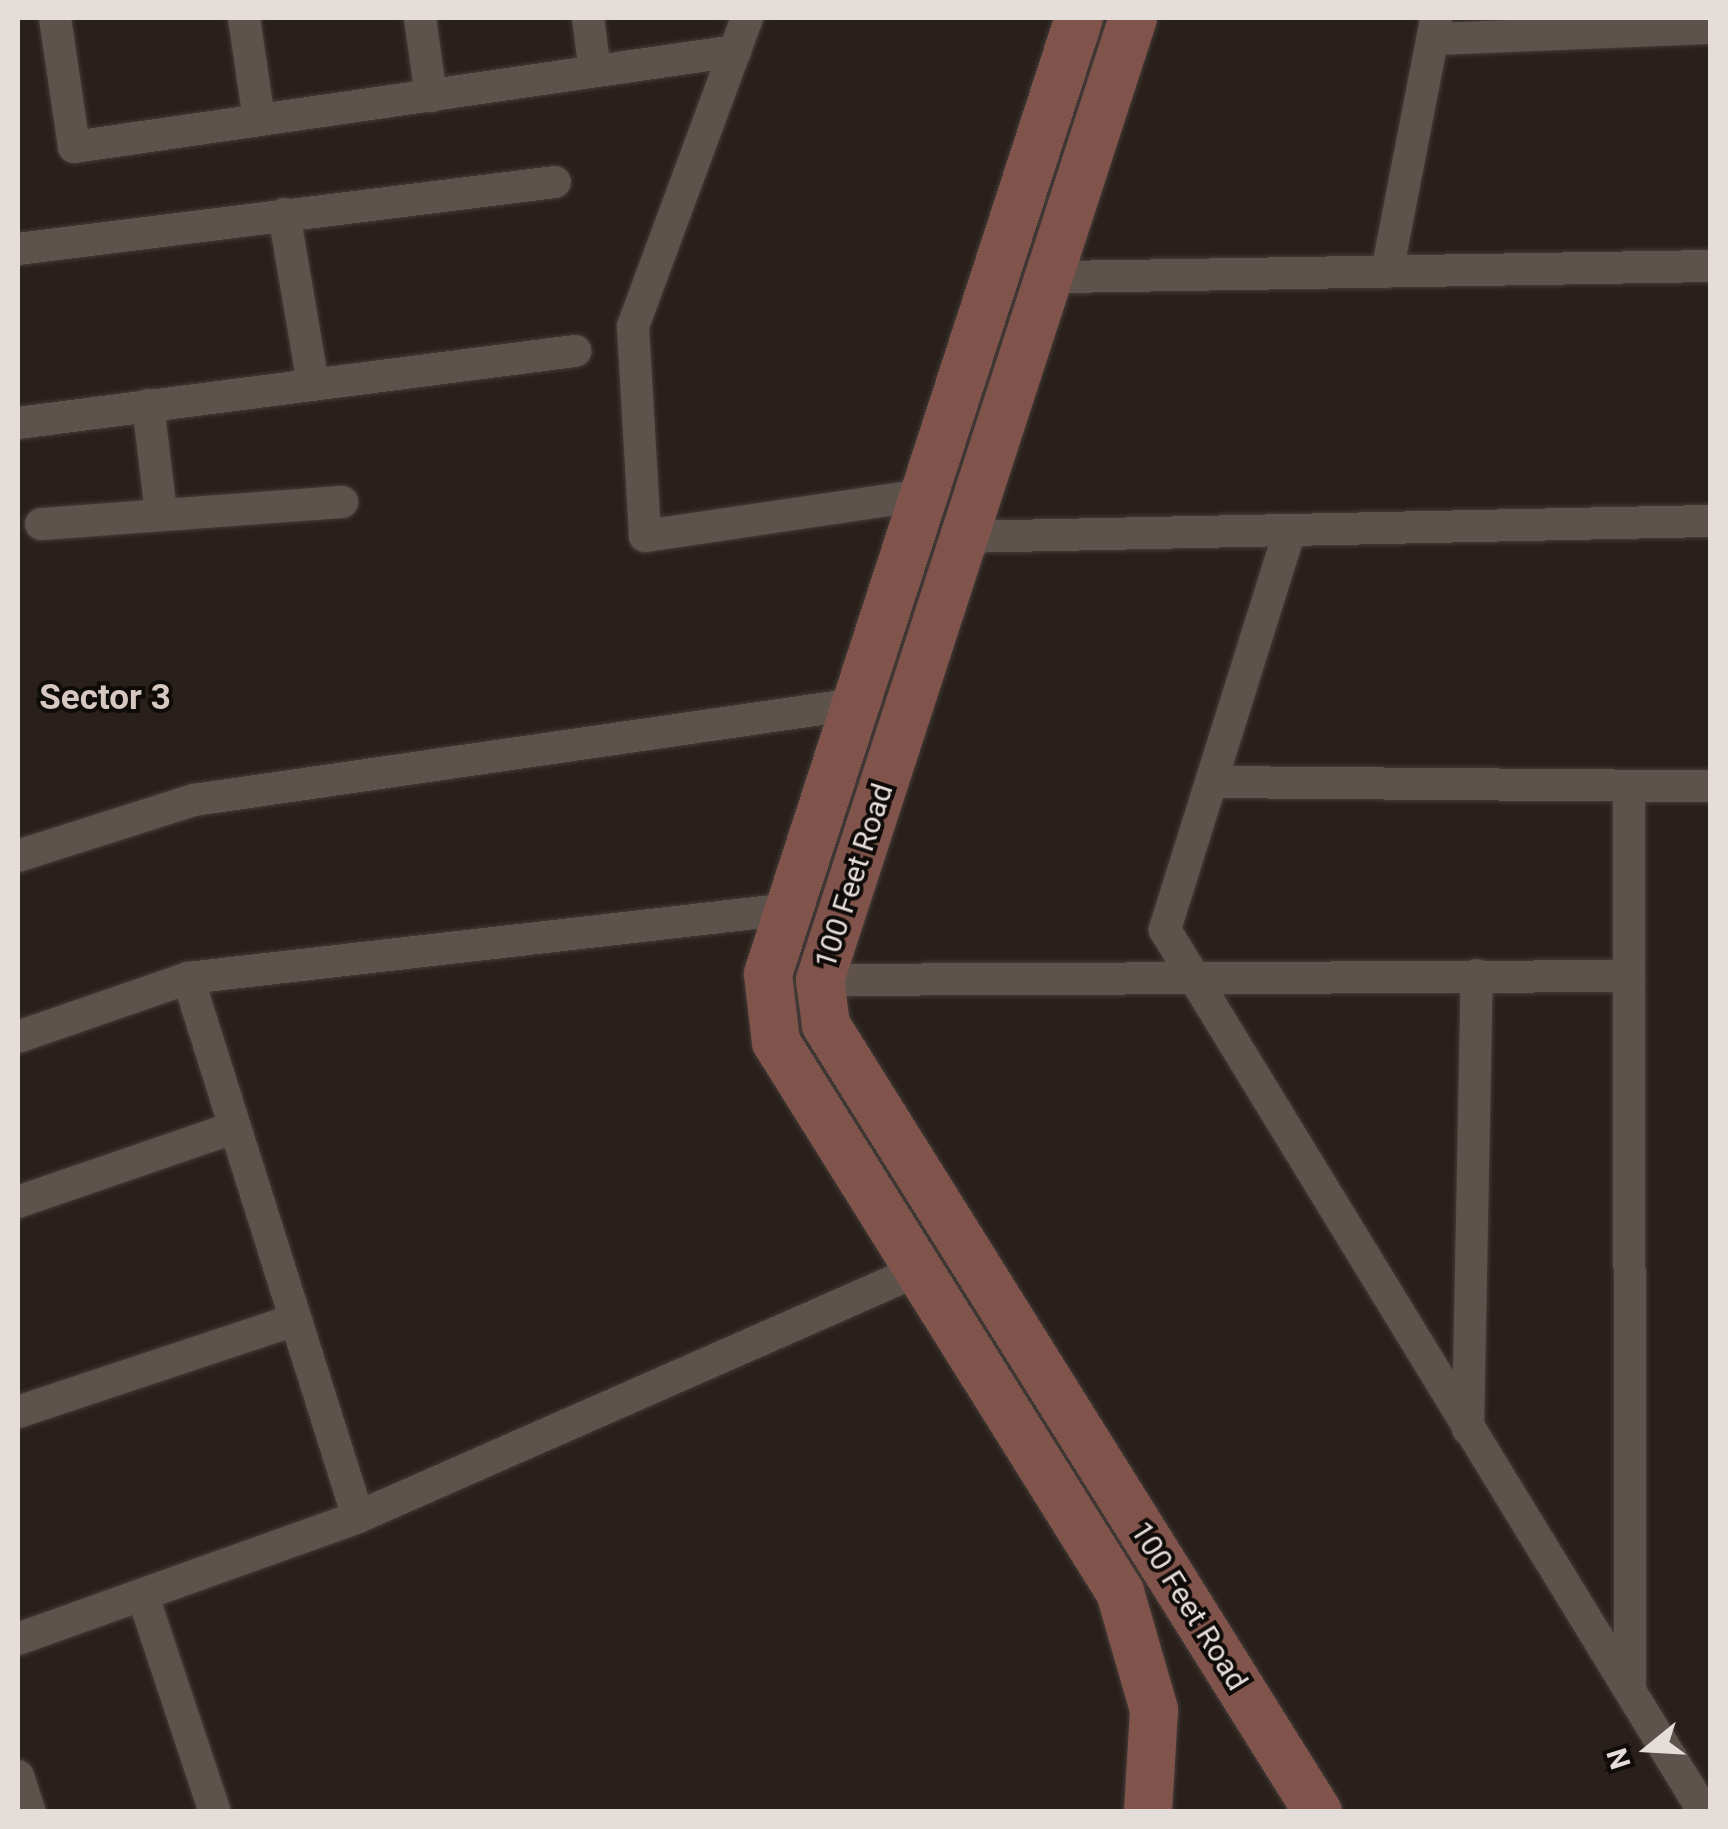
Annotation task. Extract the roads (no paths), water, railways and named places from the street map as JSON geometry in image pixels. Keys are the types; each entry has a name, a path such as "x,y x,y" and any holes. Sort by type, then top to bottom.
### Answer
{"main road":[{"name":"100 Feet Road","path":"1079,18 768,974 776,1042 1120,1592 1154,1710 1148,1812"},
{"name":"100 Feet Road","path":"1132,18 820,980 826,1025 1318,1812"}],"street":[{"path":"56,18 74,147 734,52"},
{"path":"244,18 259,120"},
{"path":"420,18 431,96"},
{"path":"588,18 595,72"},
{"path":"747,18 633,327 644,536 922,495"},
{"path":"1387,272 1435,28 1710,28"},
{"path":"18,249 556,182"},
{"path":"284,214 313,383"},
{"path":"1062,277 1710,266"},
{"path":"18,424 575,352"},
{"path":"148,406 161,514"},
{"path":"41,524 342,502"},
{"path":"964,537 1710,520"},
{"path":"1290,530 1165,930 1188,974 1704,1812"},
{"path":"18,856 194,800 855,704"},
{"path":"1212,782 1710,786"},
{"path":"1628,786 1630,1690"},
{"path":"18,1037 188,978 790,909"},
{"path":"820,980 1188,974 1629,976"},
{"path":"1468,1429 1477,975"},
{"path":"188,978 292,1321 358,1517"},
{"path":"18,1202 233,1128"},
{"path":"18,1639 358,1517 918,1270"},
{"path":"18,1412 292,1321"},
{"path":"143,1596 216,1812"},
{"path":"18,1776 30,1812"}],"district":[{"name":"Sector 3","path":"105,698"}]}
